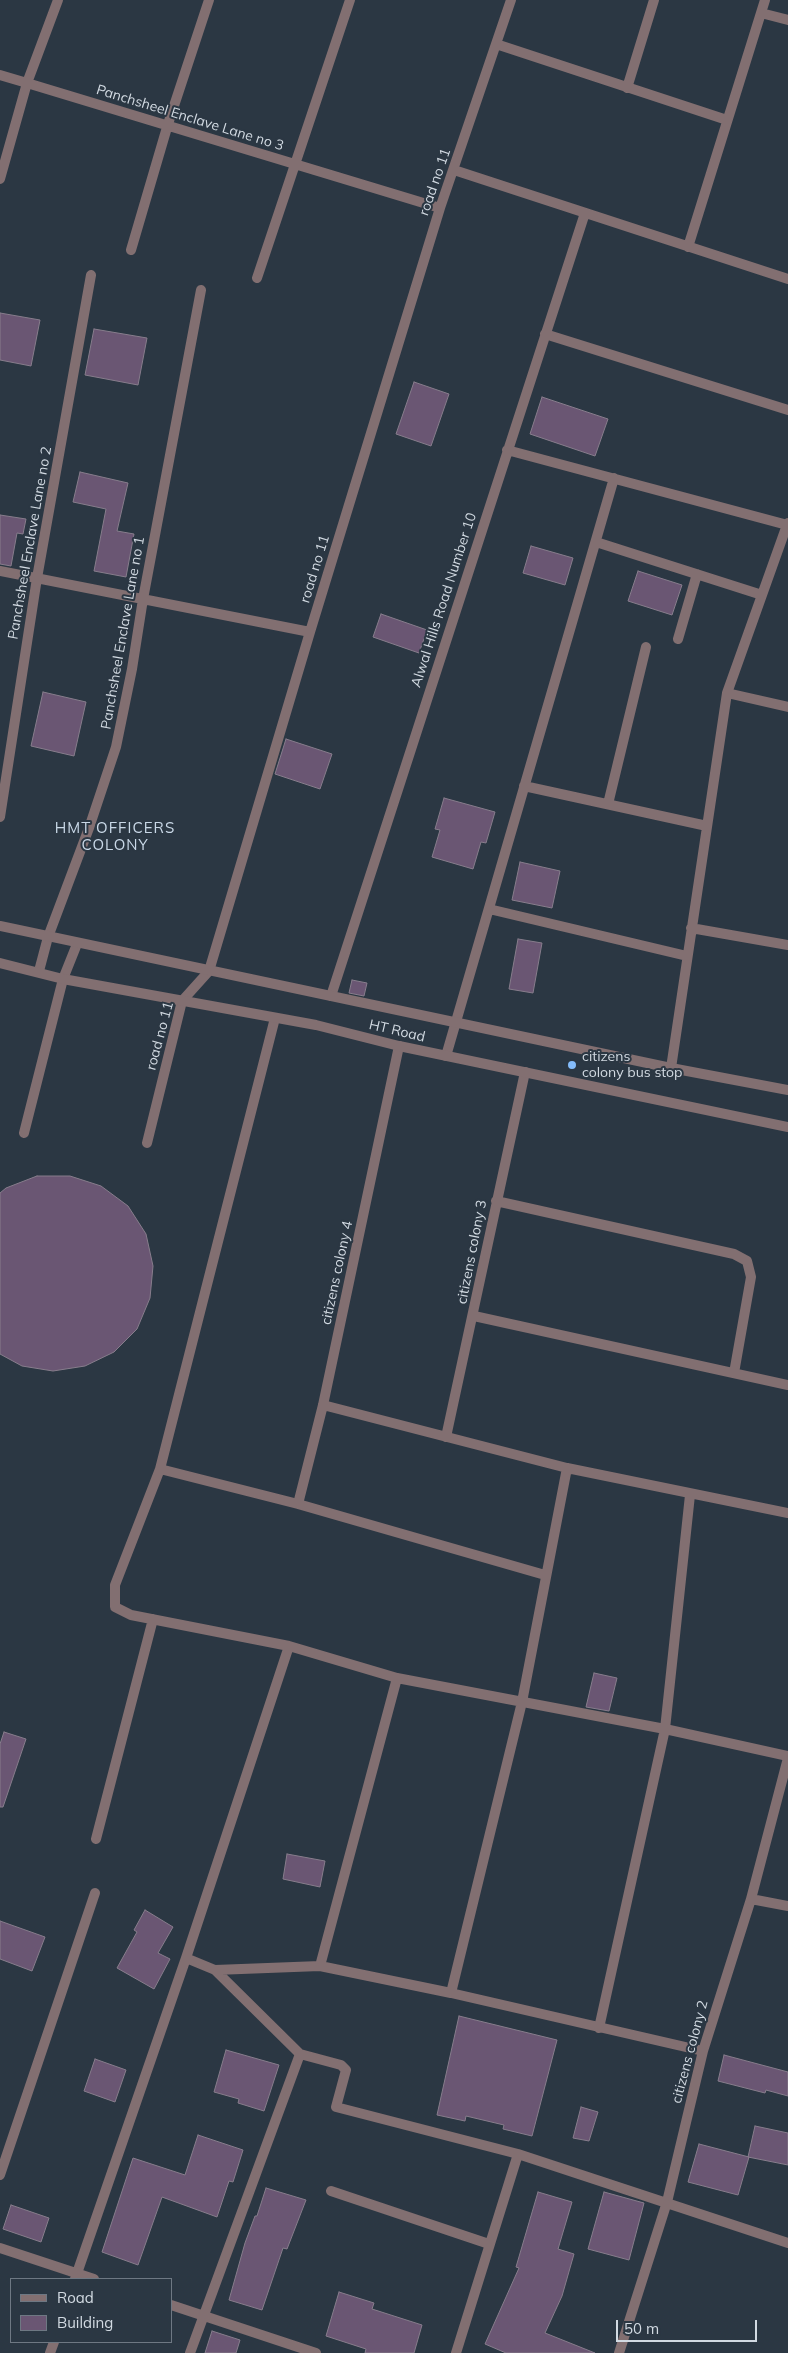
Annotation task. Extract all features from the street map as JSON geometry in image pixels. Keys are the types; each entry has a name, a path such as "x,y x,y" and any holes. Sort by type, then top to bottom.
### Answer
{"street":[{"path":"0,179 27,83 58,0"},
{"path":"131,250 168,124 209,0"},
{"path":"257,278 350,0"},
{"name":"road no 11","path":"146,1143 182,1001 209,971 310,632 440,208 511,0"},
{"path":"627,88 654,0"},
{"path":"688,247 765,0"},
{"path":"761,13 788,20"},
{"path":"496,44 727,120"},
{"name":"Panchsheel Enclave Lane no 3","path":"0,75 168,124 294,166 440,208"},
{"path":"454,170 788,280"},
{"name":"Alwal Hills Road Number 10","path":"331,996 585,213"},
{"name":"Panchsheel Enclave Lane no 2","path":"0,817 37,578 91,275"},
{"name":"Panchsheel Enclave Lane no 1","path":"39,971 48,937 89,828 116,747 201,290"},
{"path":"545,334 788,410"},
{"path":"507,450 788,524 727,693 671,1068"},
{"path":"446,1056 614,478"},
{"path":"596,542 762,595"},
{"path":"0,571 310,632"},
{"path":"678,639 697,574"},
{"path":"608,804 646,647"},
{"path":"727,693 788,707"},
{"path":"524,786 707,826"},
{"path":"489,909 687,956"},
{"name":"HT Road","path":"0,926 77,944 671,1068 788,1090"},
{"path":"691,928 788,945"},
{"path":"24,1133 63,979 77,944"},
{"name":"HT Road","path":"0,963 39,971 63,979 316,1025 399,1046 788,1127"},
{"path":"275,1018 160,1469 115,1585 115,1607 131,1615 289,1646 398,1678 665,1729 788,1757"},
{"name":"citizens colony 4","path":"298,1504 323,1405 399,1046"},
{"name":"citizens colony 3","path":"446,1437 474,1316 496,1201 525,1072"},
{"path":"496,1201 734,1254 747,1261 751,1277 734,1373"},
{"path":"474,1316 788,1385"},
{"path":"323,1405 566,1468 690,1495 788,1513"},
{"path":"451,1993 522,1702 566,1468"},
{"path":"160,1469 298,1504 545,1575"},
{"path":"599,2028 665,1729 690,1495"},
{"path":"96,1839 152,1619"},
{"path":"0,2248 76,2276 186,1958 289,1646"},
{"path":"320,1966 398,1678"},
{"name":"citizens colony 2","path":"619,2353 667,2202 702,2051 751,1899 788,1757"},
{"path":"0,2175 95,1893"},
{"path":"751,1899 788,1906"},
{"path":"186,1958 215,1970 300,2054 341,2066 346,2070 336,2108 518,2154 788,2243"},
{"path":"215,1970 320,1966 451,1993 702,2051"},
{"path":"190,2353 300,2054"},
{"path":"456,2353 518,2154"},
{"path":"331,2190 489,2244"},
{"path":"172,2305 316,2353"}],"building":[{"path":"0,313 40,320 31,366 0,360"},
{"path":"94,329 147,338 138,385 85,375"},
{"path":"414,382 449,394 431,446 396,434"},
{"path":"542,397 608,419 595,456 530,434"},
{"path":"80,472 128,483 117,531 134,534 126,577 94,571 106,509 73,502"},
{"path":"0,515 26,519 23,534 17,533 11,566 0,564"},
{"path":"531,546 573,558 565,585 523,573"},
{"path":"638,571 682,585 672,615 628,601"},
{"path":"381,614 427,630 419,653 373,637"},
{"path":"43,692 86,702 74,756 31,746"},
{"path":"286,739 332,754 320,789 275,774"},
{"path":"444,798 495,812 486,843 481,842 473,869 432,857 440,830 435,829"},
{"path":"520,862 560,871 552,908 512,900"},
{"path":"518,939 542,943 533,993 509,989"},
{"path":"352,980 367,983 364,996 349,993"},
{"path":"37,1176 70,1176 101,1186 128,1206 146,1234 153,1266 150,1298 137,1329 114,1352 85,1366 53,1371 22,1366 0,1354 0,1193 6,1188"},
{"path":"594,1673 617,1678 609,1711 586,1707"},
{"path":"4,1732 26,1739 3,1807 0,1807 0,1744"},
{"path":"287,1854 325,1861 320,1887 283,1879"},
{"path":"145,1910 173,1927 158,1953 170,1959 154,1989 117,1968 137,1932 134,1930"},
{"path":"0,1921 45,1937 32,1971 0,1959"},
{"path":"459,2016 557,2040 532,2136 503,2129 504,2125 466,2116 465,2121 437,2115"},
{"path":"226,2050 279,2065 264,2111 238,2103 239,2099 214,2092"},
{"path":"724,2055 788,2072 788,2096 766,2090 765,2093 718,2081"},
{"path":"95,2059 126,2070 115,2102 84,2091"},
{"path":"581,2107 598,2112 589,2141 573,2138"},
{"path":"755,2126 788,2133 788,2165 748,2157"},
{"path":"198,2135 243,2150 233,2182 229,2181 217,2217 162,2197 138,2265 102,2252 133,2158 185,2175"},
{"path":"699,2144 749,2157 738,2195 688,2182"},
{"path":"266,2188 306,2200 287,2249 283,2248 262,2310 229,2300 245,2243 255,2216 257,2216"},
{"path":"538,2192 572,2202 558,2249 574,2254 562,2296 545,2333 595,2353 506,2353 485,2344 519,2268 516,2267"},
{"path":"604,2192 644,2203 629,2260 588,2249"},
{"path":"11,2205 49,2218 41,2242 3,2229"},
{"path":"339,2292 374,2303 372,2309 422,2325 414,2353 365,2353 366,2349 326,2336"},
{"path":"212,2331 240,2340 236,2353 205,2353"}],"place":[{"name":"citizens colony bus stop","path":"572,1065"}],"district":[{"name":"HMT OFFICERS COLONY","path":"115,836"}]}
